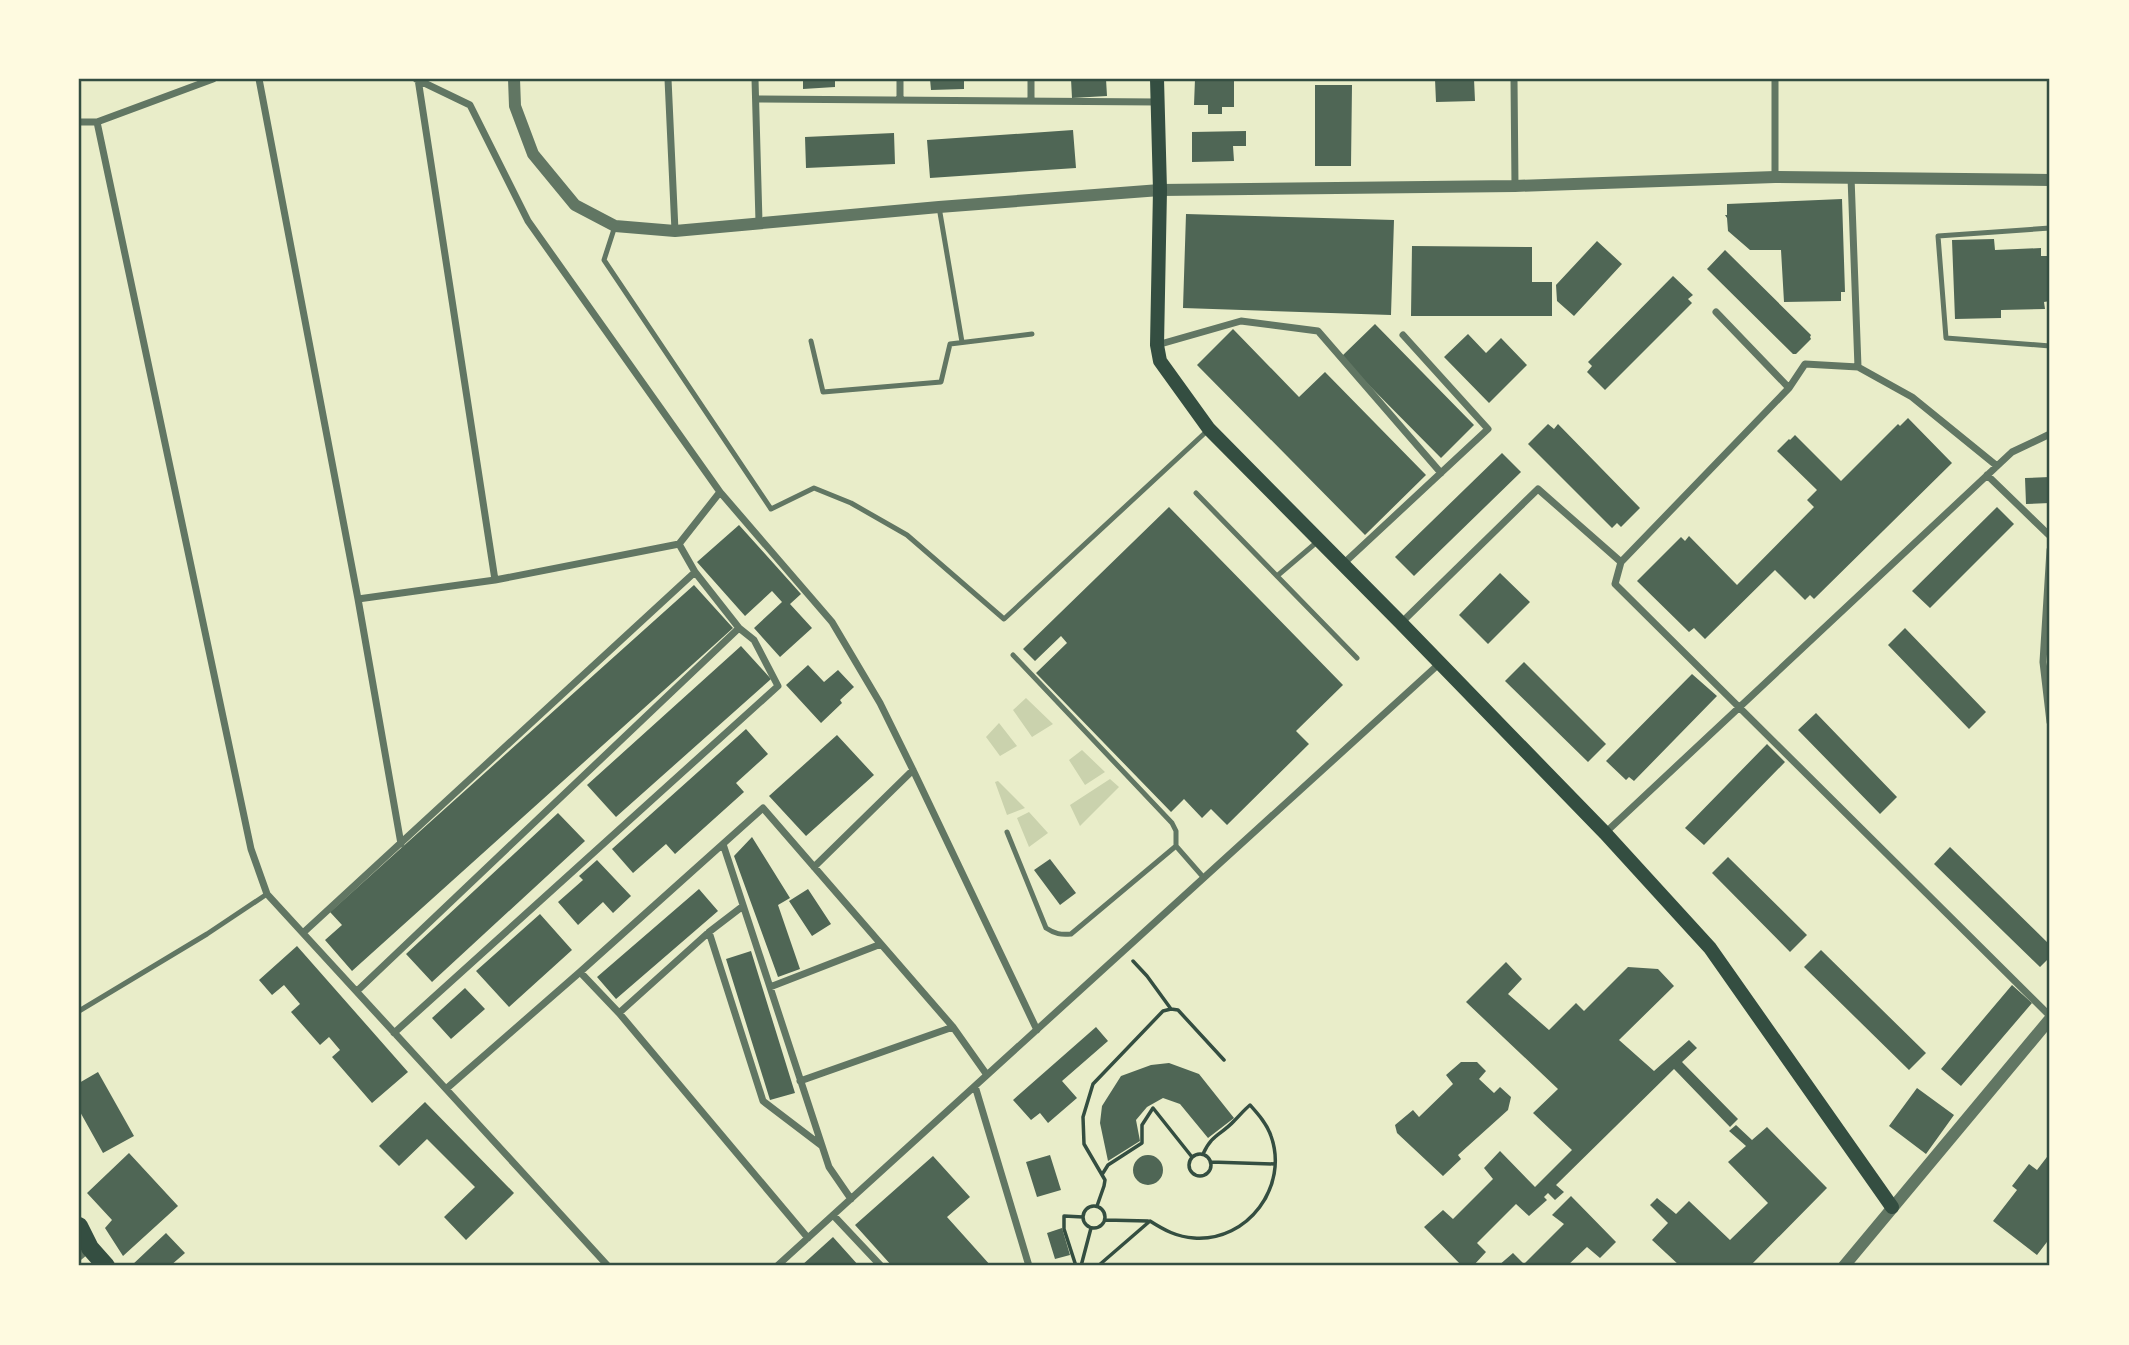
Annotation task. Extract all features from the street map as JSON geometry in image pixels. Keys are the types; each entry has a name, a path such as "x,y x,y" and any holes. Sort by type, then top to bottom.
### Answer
{"main road":[{"path":"1157,79 1160,190 1157,345 1160,360 1209,429 1605,833 1710,948 1892,1207"},
{"path":"79,1226 85,1253 106,1266"}],"street":[{"path":"79,122 97,122 213,79"},
{"path":"259,79 358,599 401,844"},
{"path":"417,79 495,580"},
{"path":"417,79 470,105 528,221 720,492 832,622 880,703 1037,1030"},
{"path":"514,79 515,106 533,154 575,205 615,226 675,231 1160,190 1515,186 1775,177 2050,180"},
{"path":"668,79 675,231"},
{"path":"755,79 759,222"},
{"path":"900,79 900,99"},
{"path":"1031,79 1031,101"},
{"path":"1514,79 1515,186"},
{"path":"1775,79 1775,177"},
{"path":"756,99 1157,102"},
{"path":"97,122 251,849 267,894 608,1266"},
{"path":"1851,177 1858,367"},
{"path":"1716,312 1789,388"},
{"path":"1157,345 1241,321 1318,331 1441,473"},
{"path":"1343,564 1488,429 1403,335"},
{"path":"1844,1266 2050,1018 1615,584 1621,562 1789,388 1805,364 1858,367 1912,397 1997,466"},
{"path":"1605,833 2012,452 2050,435"},
{"path":"1987,475 2050,536"},
{"path":"1401,623 1538,489 1621,562"},
{"path":"358,599 495,580 679,544 720,492"},
{"path":"394,1033 778,686 754,640 738,628 695,572 679,544"},
{"path":"2050,550 2043,662 2050,722"},
{"path":"304,932 695,572"},
{"path":"357,991 738,628"},
{"path":"778,1266 1440,663"},
{"path":"814,867 913,770"},
{"path":"446,1089 762,808 953,1027 987,1075"},
{"path":"723,844 829,1167 851,1199"},
{"path":"619,1013 709,932 743,906"},
{"path":"709,932 763,1101 822,1147"},
{"path":"770,987 881,944"},
{"path":"580,972 619,1013 808,1238"},
{"path":"800,1081 953,1027"},
{"path":"975,1086 1029,1266"},
{"path":"833,1215 880,1266"}],"lane":[{"path":"939,207 962,342"},
{"path":"615,226 604,260 771,509 814,488 851,503 907,535 1004,619 1209,429"},
{"path":"2050,228 1938,236 1946,338 2050,346"},
{"path":"811,341 823,392 941,382 950,344 1032,334"},
{"path":"1196,493 1357,658"},
{"path":"1277,576 1319,540"},
{"path":"1013,655 1172,822 1176,831 1176,846 1204,878"},
{"path":"1007,832 1046,928 1063,935 1072,934 1176,846"},
{"path":"79,1011 267,894"}],"path":[{"path":"1123,951 1147,976 1171,1009"},
{"path":"1097,1206 1104,1186 1102,1174 1084,1144 1083,1117 1093,1084 1163,1011 1171,1009 1178,1010 1224,1060"},
{"path":"1105,1220 1102,1209 1097,1206 1086,1209 1083,1217 1086,1225 1091,1228 1097,1228 1105,1220 1150,1221 1167,1232 1196,1239 1226,1234 1245,1222 1261,1206 1273,1179 1275,1149 1264,1121 1250,1105 1236,1120 1209,1140 1203,1154"},
{"path":"1102,1174 1108,1165 1142,1143 1142,1125 1153,1108 1192,1157"},
{"path":"1203,1154 1192,1157 1189,1162 1192,1173 1203,1176 1211,1168 1211,1162"},
{"path":"1203,1154 1211,1162 1275,1164"},
{"path":"1078,1266 1064,1228 1064,1216 1083,1217"},
{"path":"1098,1266 1150,1221"},
{"path":"1078,1266 1091,1228"}],"green space":[{"path":"1026,698 1053,724 1032,737 1013,710"},
{"path":"999,723 1017,746 1000,756 986,737"},
{"path":"1082,750 1105,772 1085,785 1069,760"},
{"path":"1110,779 1119,787 1080,826 1070,805"},
{"path":"998,781 1025,808 1007,815 995,782"},
{"path":"1029,812 1048,833 1029,847 1017,818"}],"building":[{"path":"803,79 835,79 835,87 803,89"},
{"path":"930,79 964,79 964,89 931,90"},
{"path":"1071,79 1106,79 1107,96 1072,98"},
{"path":"1195,79 1234,79 1234,107 1222,107 1222,114 1208,114 1208,105 1194,105"},
{"path":"1435,79 1474,79 1475,101 1436,102"},
{"path":"1315,85 1352,85 1351,166 1315,166"},
{"path":"1073,130 1076,168 930,178 927,140"},
{"path":"1246,131 1246,146 1233,146 1234,161 1192,162 1192,132"},
{"path":"894,133 895,164 806,168 805,137"},
{"path":"1842,199 1845,292 1841,292 1841,301 1784,302 1781,250 1750,250 1728,231 1725,215 1727,204"},
{"path":"1186,214 1394,220 1391,315 1183,308"},
{"path":"1994,239 1995,250 2041,248 2041,256 2050,256 2050,301 2044,302 2045,309 2001,310 2001,318 1955,319 1952,240"},
{"path":"1597,241 1622,264 1574,316 1557,301 1556,285"},
{"path":"1412,246 1532,247 1532,282 1552,282 1552,316 1411,316"},
{"path":"1725,250 1811,335 1811,339 1796,354 1707,269"},
{"path":"1673,276 1693,295 1688,299 1692,303 1605,390 1587,372 1592,366 1588,362"},
{"path":"1375,324 1474,425 1441,458 1341,357"},
{"path":"1233,329 1299,397 1325,372 1426,475 1365,535 1197,365"},
{"path":"1468,334 1486,353 1501,338 1527,365 1489,403 1444,357"},
{"path":"1908,418 1952,463 1814,599 1810,595 1805,600 1775,570 1705,639 1694,628 1689,632 1637,581 1681,537 1685,541 1689,536 1737,585 1814,507 1807,500 1817,490 1777,451 1789,439 1795,435 1841,481 1898,424 1900,426"},
{"path":"1548,424 1554,429 1558,424 1640,508 1621,527 1617,523 1612,528 1528,444"},
{"path":"1502,453 1521,472 1414,576 1395,557"},
{"path":"2050,477 2050,503 2026,504 2025,478"},
{"path":"1169,507 1343,685 1296,731 1309,744 1227,825 1211,809 1202,818 1184,799 1171,812 1036,673 1067,643 1061,636 1035,661 1023,649"},
{"path":"1997,507 2014,524 1930,608 1912,591"},
{"path":"739,525 801,594 790,604 812,628 780,657 754,628 782,602 772,591 745,616 697,562"},
{"path":"1500,573 1530,602 1488,644 1459,615"},
{"path":"694,585 733,628 352,971 325,940 342,925 330,912"},
{"path":"1905,628 1986,712 1969,729 1888,645"},
{"path":"741,646 771,679 616,817 587,785"},
{"path":"1524,662 1606,744 1588,762 1505,681"},
{"path":"808,665 824,682 838,670 854,687 821,723 786,685"},
{"path":"1692,674 1717,696 1634,781 1629,777 1626,780 1606,761"},
{"path":"1816,713 1897,797 1880,814 1798,730"},
{"path":"746,729 768,754 736,783 744,792 675,854 666,844 633,873 612,849"},
{"path":"837,735 874,775 806,836 769,796"},
{"path":"1767,744 1785,762 1704,845 1685,828"},
{"path":"558,813 585,841 432,982 406,954"},
{"path":"752,837 790,898 778,905 800,969 778,977 734,856"},
{"path":"1950,847 2050,945 2050,957 2040,967 1934,864"},
{"path":"1728,857 1807,935 1790,952 1712,873"},
{"path":"1050,859 1076,893 1060,905 1034,870"},
{"path":"597,860 631,896 613,913 603,902 578,925 558,902 583,880 579,876"},
{"path":"699,889 718,911 616,999 597,977"},
{"path":"808,889 831,924 812,936 789,901"},
{"path":"540,914 572,950 509,1007 476,971"},
{"path":"297,946 408,1072 372,1103 332,1057 340,1050 329,1037 320,1045 291,1012 300,1004 284,985 272,995 259,980"},
{"path":"1821,950 1926,1053 1909,1070 1804,967"},
{"path":"751,951 795,1093 770,1100 726,959"},
{"path":"1506,962 1522,979 1508,994 1549,1030 1576,1003 1584,1011 1628,967 1658,969 1674,986 1619,1040 1654,1071 1689,1040 1697,1048 1682,1062 1738,1119 1730,1127 1674,1069 1556,1185 1564,1192 1555,1200 1548,1193 1544,1197 1547,1200 1529,1216 1516,1204 1477,1243 1486,1252 1473,1266 1462,1266 1424,1227 1443,1210 1453,1219 1493,1179 1484,1168 1500,1151 1535,1187 1572,1150 1533,1113 1558,1089 1466,1002"},
{"path":"2012,985 2032,1003 1961,1086 1941,1069"},
{"path":"465,988 485,1009 451,1039 432,1018"},
{"path":"1096,1027 1108,1041 1062,1081 1077,1098 1048,1123 1040,1113 1031,1120 1013,1100"},
{"path":"1461,1062 1477,1062 1486,1071 1479,1079 1494,1093 1500,1087 1511,1097 1508,1110 1458,1155 1461,1159 1443,1176 1397,1133 1395,1125 1413,1110 1419,1117 1453,1084 1446,1075"},
{"path":"1169,1063 1199,1074 1234,1118 1208,1138 1180,1104 1163,1098 1147,1107 1136,1120 1140,1141 1108,1161 1100,1123 1102,1106 1121,1076 1151,1065"},
{"path":"98,1072 134,1136 103,1153 79,1110 79,1083"},
{"path":"1917,1088 1954,1115 1926,1154 1889,1126"},
{"path":"425,1102 514,1193 466,1240 444,1217 475,1187 427,1139 399,1166 379,1146"},
{"path":"1736,1125 1752,1140 1767,1127 1827,1188 1750,1266 1680,1266 1652,1240 1668,1223 1650,1205 1657,1198 1676,1214 1689,1201 1730,1240 1768,1203 1728,1162 1746,1146 1729,1131"},
{"path":"129,1153 178,1206 123,1256 105,1228 112,1220 87,1193"},
{"path":"2050,1153 2050,1238 2037,1255 1993,1221 2017,1190 2012,1186 2029,1164 2037,1170"},
{"path":"1050,1155 1061,1190 1037,1197 1026,1162"},
{"path":"1148,1155 1154,1156 1162,1164 1162,1176 1154,1184 1148,1185 1142,1184 1134,1176 1133,1170 1134,1164 1142,1156"},
{"path":"933,1156 970,1197 947,1217 991,1266 892,1266 855,1225"},
{"path":"1571,1196 1616,1242 1600,1258 1587,1247 1567,1266 1498,1266 1513,1253 1524,1264 1564,1224 1552,1215"},
{"path":"1062,1228 1070,1255 1055,1259 1047,1233"},
{"path":"166,1233 185,1253 170,1266 131,1266"},
{"path":"833,1237 859,1266 801,1266"}]}
